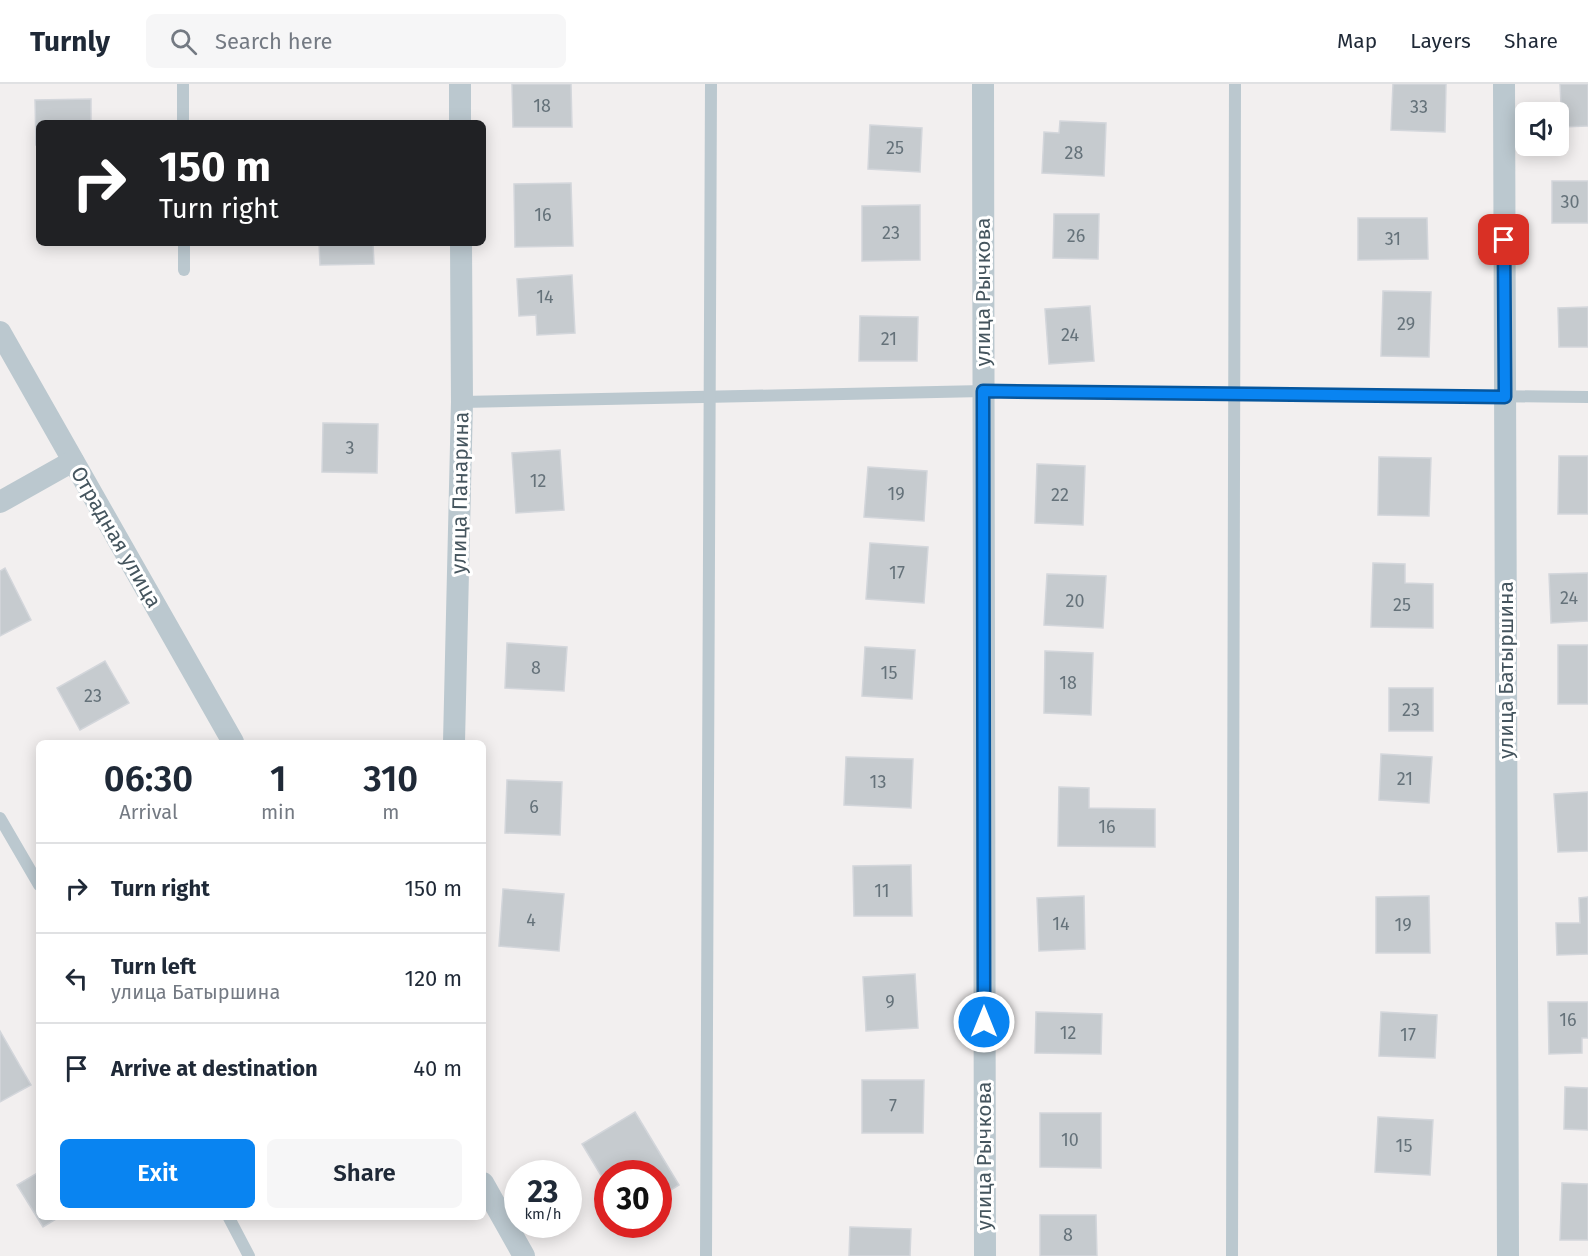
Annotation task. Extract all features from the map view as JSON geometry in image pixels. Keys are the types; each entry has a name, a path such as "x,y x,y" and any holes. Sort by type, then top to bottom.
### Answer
{"street":[{"path":"460,84 460,120"},
{"name":"улица Рычкова","path":"983,84 985,1256"},
{"name":"улица Батыршина","path":"1504,84 1508,1256"},
{"name":"улица Панарина","path":"454,740 462,402 461,246"},
{"name":"Отрадная улица","path":"0,332 232,740"},
{"path":"0,502 73,461"},
{"path":"486,1188 524,1256"}],"lane":[{"path":"183,84 183,120"},
{"path":"706,1256 711,84"},
{"path":"1232,1256 1235,84"},
{"path":"184,246 184,270"},
{"path":"462,402 983,391 1588,397"},
{"path":"0,818 36,880"},
{"path":"230,1220 249,1256"}],"building":[{"path":"512,84 571,84 572,127 513,127"},
{"path":"1393,84 1446,84 1445,132 1391,130"},
{"path":"1560,84 1588,84 1588,126 1569,127 1569,102 1561,102"},
{"path":"91,99 91,120 36,120 36,145 35,100"},
{"path":"1060,121 1106,123 1104,176 1042,173 1044,132 1059,133"},
{"path":"870,125 922,128 920,172 868,169"},
{"path":"1552,181 1588,181 1588,223 1552,223"},
{"path":"571,183 573,246 515,247 514,184"},
{"path":"920,205 920,260 862,261 862,206"},
{"path":"1054,214 1099,214 1098,259 1053,258"},
{"path":"1358,218 1427,218 1428,259 1358,260"},
{"path":"319,246 373,246 374,264 320,265"},
{"path":"572,275 575,333 537,335 536,315 519,316 517,279"},
{"path":"1383,291 1431,292 1429,357 1381,356"},
{"path":"1090,306 1094,361 1049,364 1045,309"},
{"path":"1588,307 1588,347 1559,347 1558,308"},
{"path":"860,316 918,317 917,361 859,361"},
{"path":"323,423 378,424 377,473 322,472"},
{"path":"560,450 564,510 516,513 512,453"},
{"path":"1559,456 1588,456 1588,514 1558,514"},
{"path":"1379,457 1431,458 1429,516 1378,515"},
{"path":"1037,464 1085,466 1083,525 1035,523"},
{"path":"868,467 927,471 924,521 864,517"},
{"path":"870,543 928,547 924,603 866,599"},
{"path":"1373,563 1405,564 1405,583 1433,584 1433,628 1371,627"},
{"path":"5,568 31,620 0,636 0,571"},
{"path":"1588,573 1588,621 1551,623 1549,574"},
{"path":"1047,574 1106,576 1103,628 1044,625"},
{"path":"507,643 567,647 564,691 505,688"},
{"path":"1558,645 1588,645 1588,704 1558,704"},
{"path":"865,647 915,650 912,699 862,696"},
{"path":"1045,651 1093,653 1091,715 1044,713"},
{"path":"105,661 129,703 80,730 57,688"},
{"path":"1389,688 1433,688 1433,731 1389,731"},
{"path":"1381,754 1432,757 1429,803 1379,800"},
{"path":"846,757 913,759 911,808 844,805"},
{"path":"507,780 562,782 560,835 505,833"},
{"path":"1059,787 1089,788 1089,808 1155,809 1155,847 1058,846"},
{"path":"1588,792 1588,851 1558,852 1554,794"},
{"path":"911,865 912,916 854,916 853,866"},
{"path":"503,889 564,894 559,951 499,946"},
{"path":"1084,896 1085,949 1039,951 1037,898"},
{"path":"1429,896 1430,953 1376,953 1376,897"},
{"path":"1588,897 1588,954 1557,955 1556,923 1580,923 1579,898"},
{"path":"915,974 918,1028 866,1031 863,977"},
{"path":"1548,1002 1588,1002 1588,1038 1582,1038 1582,1053 1549,1054"},
{"path":"1036,1012 1102,1014 1101,1054 1035,1053"},
{"path":"1381,1012 1437,1015 1435,1058 1379,1056"},
{"path":"0,1031 31,1085 0,1102"},
{"path":"862,1080 924,1080 923,1133 862,1133"},
{"path":"1565,1087 1588,1088 1588,1130 1564,1129"},
{"path":"635,1112 664,1160 594,1160 594,1164 582,1144"},
{"path":"1040,1113 1101,1113 1101,1168 1040,1167"},
{"path":"1378,1117 1433,1120 1430,1175 1375,1172"},
{"path":"672,1173 679,1185 672,1189"},
{"path":"36,1174 36,1216 17,1185"},
{"path":"1562,1183 1588,1184 1588,1240 1560,1240"},
{"path":"1040,1215 1096,1215 1097,1256 1040,1256"},
{"path":"39,1220 54,1220 43,1227"},
{"path":"850,1227 911,1229 910,1256 849,1256"}],"route":[{"path":"984,1022 983,391 1505,397 1504,240"}]}
